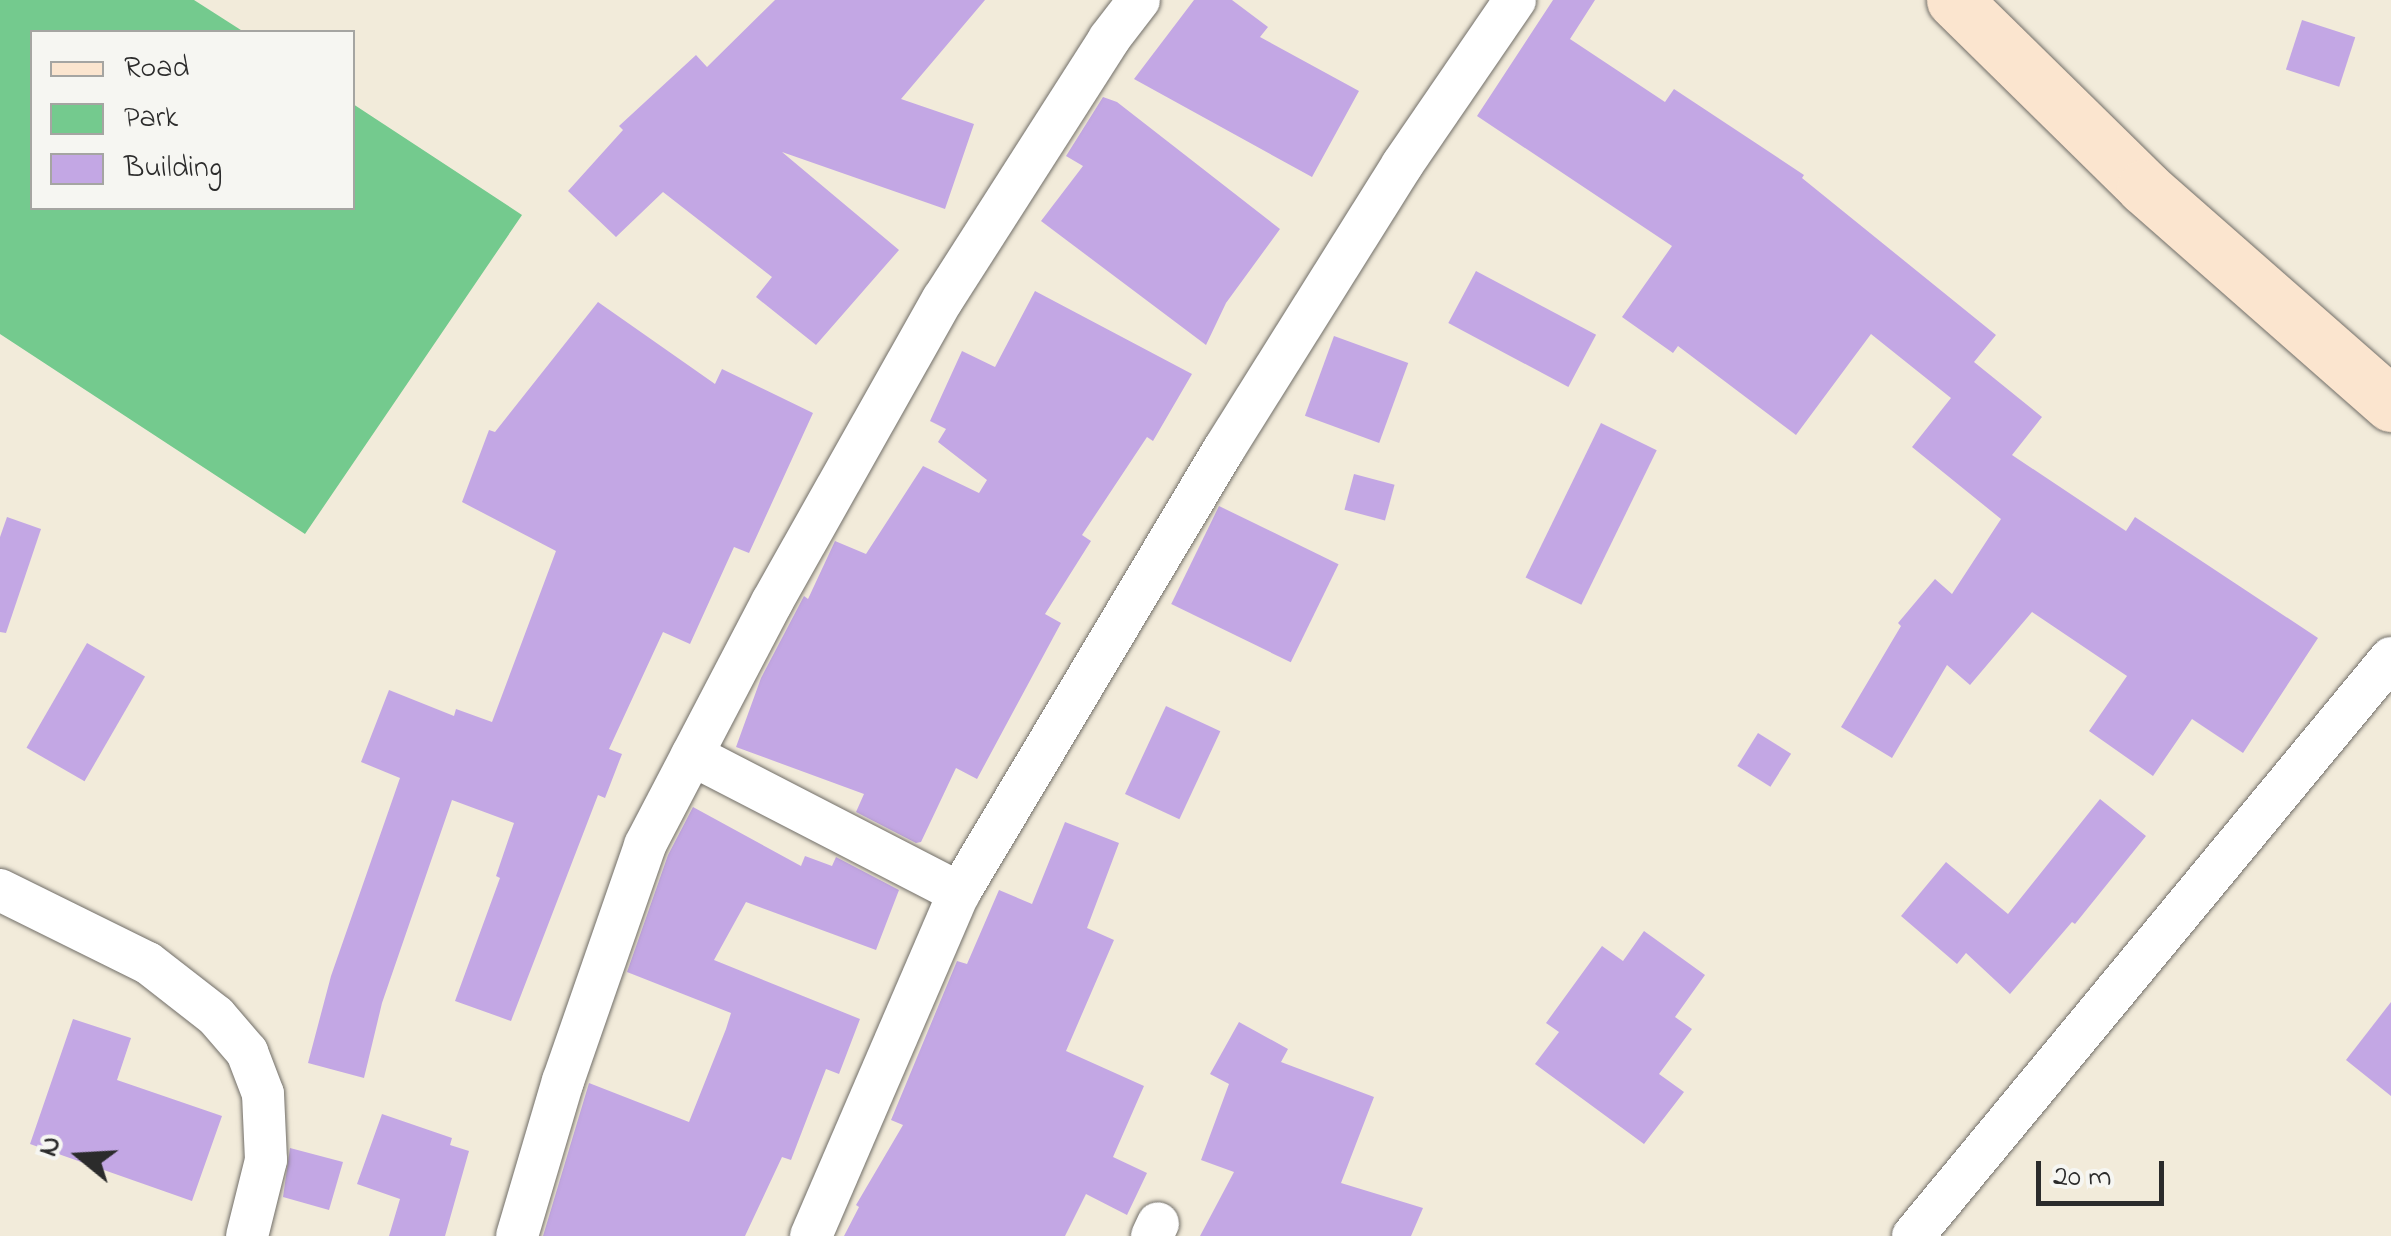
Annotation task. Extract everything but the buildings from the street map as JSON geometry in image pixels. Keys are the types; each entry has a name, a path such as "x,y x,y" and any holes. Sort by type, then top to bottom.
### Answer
{"street":[{"path":"517,1236 564,1081 645,845 828,501 943,300 1109,38 1138,0"},
{"path":"811,1236 959,893 1245,415 1402,165 1515,0"},
{"path":"1954,0 2144,187 2391,404"},
{"path":"1913,1236 2391,658"},
{"path":"692,756 959,893"},
{"path":"0,890 148,963 216,1016 247,1052 263,1094 266,1160 248,1236"}],"green space":[{"path":"0,0 194,0 241,30 30,30 30,210 355,210 355,105 522,215 305,534 0,334"}]}
